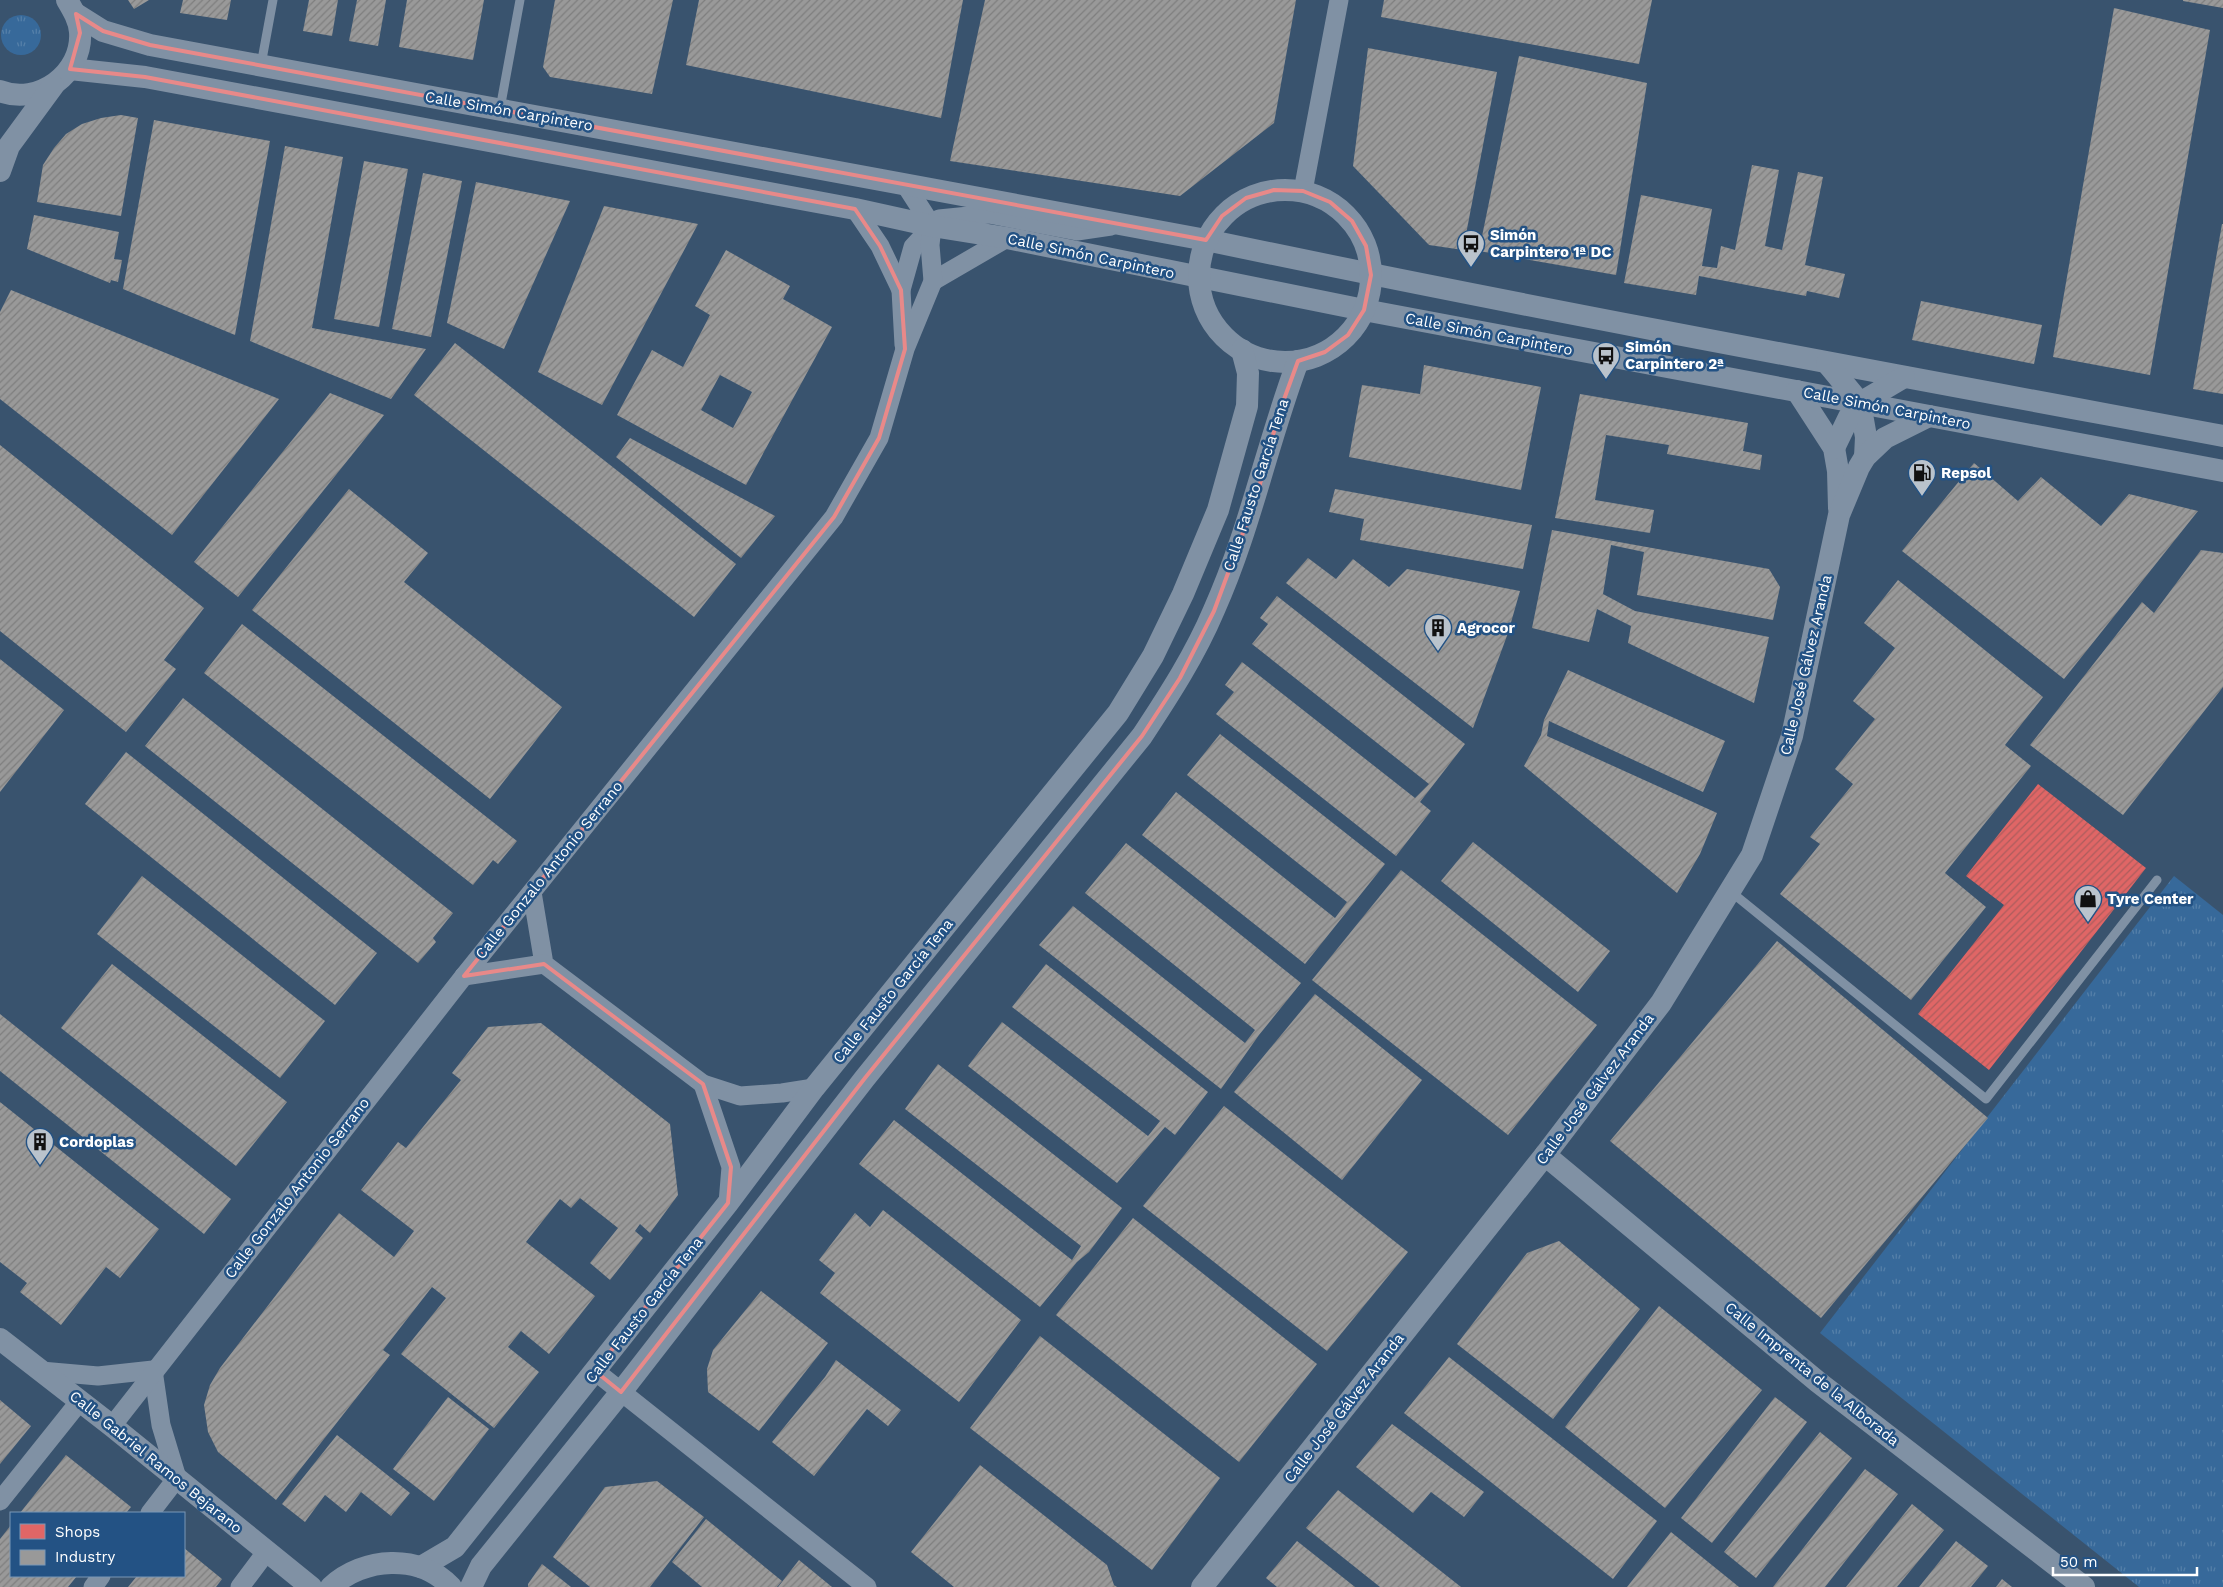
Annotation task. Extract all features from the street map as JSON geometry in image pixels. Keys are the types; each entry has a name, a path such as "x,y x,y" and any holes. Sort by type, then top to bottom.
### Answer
{"street":[{"path":"1303,191 1339,0"},
{"name":"Calle Simón Carpintero","path":"71,7 103,31 126,39 311,75 1206,240 1371,275 1827,363 2223,436"},
{"path":"0,171 9,146 54,85 70,69 78,52 80,33 71,7"},
{"name":"Calle Simón Carpintero","path":"70,69 145,77 307,106 855,209 932,226 1007,238 1364,310 2223,471"},
{"path":"307,106 323,104 330,96 327,85 311,75"},
{"path":"359,116 346,98 351,91 363,84"},
{"path":"0,91 23,95 39,92 54,85"},
{"path":"650,171 661,166 666,156 654,138"},
{"path":"692,178 677,161 682,152 696,146"},
{"path":"905,184 932,226"},
{"path":"1274,190 1303,191 1330,202 1352,221 1366,246 1371,275 1370,293 1364,310 1348,335 1325,352 1298,361 1269,360 1242,350 1220,332 1204,306 1198,278 1200,258 1206,240 1222,216 1246,198 1274,190"},
{"name":"Calle Gonzalo Antonio Serrano","path":"855,209 880,246 901,290"},
{"name":"Calle Simón Carpintero","path":"932,226 939,219 988,214 1077,230 1123,225"},
{"name":"Calle Gonzalo Antonio Serrano","path":"112,1426 464,976 834,517 878,438 905,349 933,281 930,245 932,226"},
{"name":"Calle Gonzalo Antonio Serrano","path":"905,349 901,290 913,247 932,226"},
{"path":"933,281 1007,238"},
{"name":"Calle Fausto García Tena","path":"420,1567 455,1547 728,1203 814,1088 1118,713 1153,656 1183,594 1218,510 1247,406 1248,374 1242,350"},
{"name":"Calle Fausto García Tena","path":"471,1587 482,1566 621,1392 865,1078 1142,736 1180,678 1214,611 1257,495 1278,413 1298,361"},
{"path":"1827,363 1860,403 1866,437 1865,457"},
{"path":"1834,448 1849,417 1860,403 1904,377"},
{"name":"Calle José Gálvez Aranda","path":"1797,391 1834,448 1838,471 1839,515"},
{"name":"Calle José Gálvez Aranda","path":"1202,1587 1545,1155 1661,1003 1752,855 1792,736 1839,515 1865,457 1885,438 1929,416"},
{"path":"532,892 544,964 703,1084 740,1096 782,1094 814,1088"},
{"path":"464,976 544,964"},
{"path":"703,1084 731,1167 728,1203"},
{"name":"Calle Imprenta de la Alborada","path":"1545,1155 1818,1382 2084,1587"},
{"name":"Calle Gabriel Ramos Bejarano","path":"0,1339 112,1426 311,1587"},
{"path":"41,1371 98,1376 154,1370 161,1425 177,1478 151,1512"},
{"path":"595,1371 867,1587"},
{"path":"0,1501 80,1401"},
{"path":"240,1587 267,1552"},
{"path":"331,1587 342,1577 366,1566 394,1562 420,1567 445,1580 451,1587"}],"lane":[{"path":"261,65 273,0"},
{"path":"500,109 520,0"},
{"path":"1730,891 1986,1099 2157,880"}],"highlighted area":[{"path":"76,14 103,31 150,45 1206,240 1222,216 1246,198 1274,190 1303,191 1330,202 1352,221 1366,246 1371,275 1364,310 1348,335 1325,352 1298,361 1279,413 1257,495 1214,611 1180,678 1142,736 865,1078 621,1392 595,1371 728,1203 731,1167 703,1084 544,964 464,976 834,517 879,438 905,349 901,290 880,246 855,209 145,77 70,69 80,33"}],"green space":[{"path":"21,15 35,21 41,35 35,49 21,55 7,49 1,35 7,21"},
{"path":"2174,876 2223,915 2223,1587 2139,1587 1820,1333"}],"building: Shops":[{"path":"2038,784 2146,868 1989,1070 1918,1014 2004,905 1966,876"}],"building: Industry":[{"path":"128,0 149,0 134,9"},
{"path":"183,0 231,0 227,20 180,13"},
{"path":"309,0 338,0 332,36 303,31"},
{"path":"357,0 386,0 378,46 349,41"},
{"path":"407,0 484,0 473,60 399,47"},
{"path":"555,0 673,0 652,94 550,77 543,67"},
{"path":"699,0 963,0 941,118 686,65"},
{"path":"985,0 1296,0 1274,123 1180,196 950,161"},
{"path":"1384,0 1652,0 1639,64 1381,17"},
{"path":"2223,0 2223,8 2183,1"},
{"path":"2114,8 2210,30 2150,375 2053,357"},
{"path":"1368,48 1497,72 1463,250 1429,245 1353,166"},
{"path":"1519,56 1647,83 1616,275 1479,251"},
{"path":"121,115 138,118 121,216 37,202 43,165 66,134 82,124 101,118"},
{"path":"154,120 270,141 235,335 123,289"},
{"path":"285,146 343,157 312,328 426,349 391,399 250,341"},
{"path":"364,161 408,169 379,327 334,319"},
{"path":"1752,165 1779,170 1765,246 1782,250 1798,172 1823,177 1805,265 1845,274 1839,298 1807,291 1806,296 1699,276 1696,295 1624,283 1641,195 1712,209 1702,266 1717,268 1721,246 1735,250"},
{"path":"423,173 462,181 431,337 392,329"},
{"path":"476,182 570,201 504,349 447,323"},
{"path":"604,206 698,224 602,405 538,372"},
{"path":"34,215 119,232 114,259 122,260 118,282 111,280 110,283 27,249"},
{"path":"2223,224 2223,394 2193,389"},
{"path":"726,250 790,286 783,299 832,327 746,485 617,415 652,350 683,367 710,315 695,306","holes":["720,375 752,392 733,428 701,410"]},
{"path":"11,290 279,399 172,535 0,399 0,312"},
{"path":"1921,301 2042,325 2034,364 1912,340"},
{"path":"455,343 736,564 694,617 414,395"},
{"path":"1424,365 1541,387 1521,490 1349,457 1362,385 1420,394"},
{"path":"330,393 384,415 238,597 194,562"},
{"path":"1580,394 1748,423 1743,451 1762,455 1760,470 1667,454 1669,445 1606,435 1595,500 1654,510 1650,533 1555,518"},
{"path":"630,438 775,516 741,558 616,457"},
{"path":"0,445 204,608 164,660 176,669 126,732 0,631"},
{"path":"1974,463 2018,501 2041,477 2101,526 2129,494 2198,511 2064,679 1902,551"},
{"path":"349,489 428,553 404,582 562,707 490,799 252,610"},
{"path":"1335,489 1532,525 1523,569 1360,540 1364,519 1329,512"},
{"path":"1552,530 1769,569 1780,587 1773,620 1637,595 1644,552 1611,545 1603,594 1635,611 1769,637 1754,703 1628,643 1631,626 1597,609 1589,642 1532,628"},
{"path":"2201,550 2223,553 2223,687 2123,815 2030,745 2142,602 2154,613"},
{"name":"Agrocor","path":"1308,558 1336,579 1353,559 1389,587 1407,569 1520,591 1508,633 1473,728 1286,583"},
{"path":"1898,580 2043,697 2005,745 2031,766 1945,873 1986,907 1911,1000 1780,894 1820,844 1810,837 1853,784 1835,769 1875,719 1853,701 1895,648 1864,623"},
{"path":"1277,596 1465,744 1420,802 1431,811 1396,856 1216,714 1234,692 1225,685 1242,662 1415,798 1429,784 1252,644 1268,624 1260,618"},
{"path":"242,624 517,841 498,864 493,860 473,885 204,673"},
{"path":"0,659 64,710 0,792"},
{"path":"1568,670 1725,741 1703,792 1549,721 1547,736 1717,813 1700,854 1677,893 1524,766 1541,735 1544,720"},
{"path":"183,698 453,913 433,938 436,942 418,963 145,746"},
{"path":"1220,734 1385,864 1305,964 1142,835 1176,792 1335,918 1347,902 1187,775"},
{"path":"126,752 377,953 335,1005 85,804"},
{"path":"1473,842 1610,951 1578,992 1441,881"},
{"path":"1126,843 1301,983 1259,1035 1221,1089 1039,945 1073,906 1245,1043 1255,1030 1085,893"},
{"path":"1401,870 1597,1025 1508,1135 1312,980"},
{"path":"142,876 325,1021 280,1078 97,934"},
{"path":"1777,941 1988,1118 1821,1318 1610,1141"},
{"path":"112,964 287,1102 236,1166 61,1028"},
{"path":"1046,964 1208,1092 1175,1135 1165,1127 1117,1183 968,1066 1002,1022 1148,1136 1160,1121 1012,1007"},
{"path":"1315,994 1422,1080 1342,1180 1234,1092"},
{"path":"0,1014 231,1199 204,1234 0,1071"},
{"path":"541,1023 670,1124 678,1195 650,1233 640,1224 635,1231 643,1238 610,1280 590,1263 618,1228 580,1198 571,1208 560,1199 526,1242 595,1296 549,1354 521,1331 508,1347 539,1372 494,1428 401,1354 446,1298 432,1287 383,1350 390,1355 276,1500 218,1452 208,1432 204,1405 210,1385 220,1368 339,1213 394,1257 414,1231 361,1190 398,1142 406,1148 461,1080 452,1073 488,1027"},
{"path":"938,1064 1122,1208 1089,1252 1077,1262 1040,1307 859,1164 894,1120 1072,1260 1081,1246 905,1109"},
{"name":"Cordoplas","path":"0,1102 159,1229 120,1278 106,1267 61,1325 20,1292 27,1283 0,1262"},
{"path":"1224,1106 1408,1252 1327,1351 1143,1206"},
{"path":"883,1210 1021,1320 959,1402 820,1293 835,1273 819,1260 855,1213 870,1227"},
{"path":"1133,1218 1317,1364 1239,1462 1056,1315"},
{"path":"1559,1241 1640,1309 1553,1419 1457,1344 1527,1253"},
{"path":"761,1291 828,1343 759,1431 708,1392 707,1369 713,1350"},
{"path":"1659,1306 1762,1390 1665,1508 1565,1427"},
{"path":"1040,1336 1220,1478 1152,1570 970,1428"},
{"path":"1449,1357 1657,1521 1613,1579 1404,1413"},
{"path":"836,1360 901,1410 888,1426 867,1409 814,1476 772,1442 825,1377"},
{"path":"448,1397 489,1429 434,1501 393,1469"},
{"path":"1775,1397 1807,1422 1712,1543 1681,1518"},
{"path":"0,1400 31,1426 0,1464"},
{"path":"1392,1424 1484,1492 1464,1517 1431,1492 1413,1513 1356,1467"},
{"path":"1820,1432 1852,1458 1756,1578 1724,1552"},
{"path":"337,1435 410,1493 391,1516 361,1492 346,1512 325,1495 305,1522 282,1504"},
{"path":"66,1455 131,1507 127,1512 21,1512"},
{"path":"980,1465 1107,1565 1114,1585 1117,1587 954,1587 911,1552"},
{"path":"1865,1469 1898,1494 1825,1587 1773,1587"},
{"path":"657,1481 704,1517 650,1587 590,1587 553,1557 605,1487"},
{"path":"1338,1490 1461,1587 1380,1587 1306,1528"},
{"path":"1912,1504 1944,1530 1897,1587 1846,1587"},
{"path":"706,1519 782,1581 777,1587 702,1587 672,1562"},
{"path":"10,1526 10,1577 76,1577 68,1587 0,1587 0,1539"},
{"path":"1671,1532 1739,1587 1627,1587"},
{"path":"1297,1541 1355,1587 1277,1587 1266,1578"},
{"path":"1956,1541 1988,1566 1971,1587 1919,1587"},
{"path":"185,1549 222,1579 216,1587 128,1587 136,1577 185,1577"},
{"path":"799,1560 832,1587 778,1587"},
{"path":"542,1564 571,1587 528,1587 528,1584"},
{"path":"2002,1579 2012,1587 1996,1587"}],"place":[{"name":"Simón Carpintero 1ª DC","path":"1471,268"},
{"name":"Simón Carpintero 2ª","path":"1606,380"},
{"name":"Repsol","path":"1922,497"},
{"name":"Agrocor","path":"1438,652"},
{"name":"Tyre Center","path":"2088,923"},
{"name":"Cordoplas","path":"40,1166"}]}
